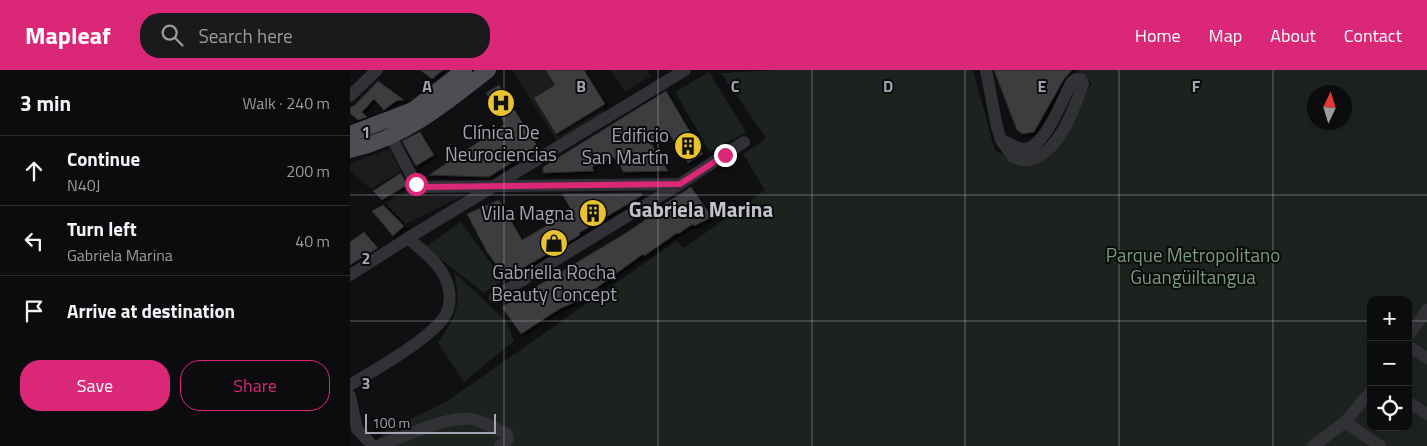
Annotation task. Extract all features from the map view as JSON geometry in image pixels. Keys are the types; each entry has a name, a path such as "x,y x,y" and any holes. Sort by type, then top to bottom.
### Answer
{"main road":[{"path":"350,134 413,110 464,70"},
{"path":"350,157 368,152 386,139 431,115 488,70"},
{"path":"350,150 386,139"}],"street":[{"path":"350,96 377,70"},
{"path":"350,275 685,70"},
{"path":"986,70 997,127 1002,140 1013,158 1026,161 1046,150 1055,142 1070,115 1083,84 1081,79 1076,79 1071,83 1041,140 1032,147 1022,149 1002,140"},
{"path":"386,139 418,186 680,184"},
{"path":"495,297 680,184 744,142"},
{"path":"350,385 418,341 434,328 446,314 450,297 446,280 436,264 408,238"},
{"path":"1412,331 1427,310"},
{"path":"1412,349 1427,358"},
{"path":"350,396 357,429 373,446"},
{"path":"1313,446 1345,422 1367,396"},
{"path":"1412,405 1427,414"},
{"path":"377,446 448,421 470,419 486,423 507,434 508,440 500,446"},
{"path":"1345,422 1380,446"}],"shaded area":[{"path":"512,70 580,70 606,112 557,141"},
{"path":"610,70 647,70 651,76 625,92"},
{"path":"389,149 401,171 371,189 350,171 350,163"},
{"path":"408,186 416,196 465,195 406,224 383,201"}],"green space":[{"name":"Parque Metropolitano Guangüiltangua","path":"776,70 973,70 995,151 1032,165 1068,135 1091,83 1076,70 1427,70 1427,446 371,446 387,430 446,402 676,241 684,248 765,190 743,154 766,138 721,73"},
{"path":"709,72 746,132 710,152 675,92"},
{"path":"461,222 503,280 484,293 425,247"},
{"path":"454,272 506,321 514,341 464,382 438,343 450,325 456,310 457,294"}],"building":[{"path":"420,70 443,70 432,79"},
{"path":"546,70 584,70 605,104 556,134 534,98 555,85"},
{"path":"994,70 1072,70 1064,79 1034,132 1022,134 1017,130"},
{"path":"378,81 404,100 396,101 384,110 374,99 362,112 367,117 358,120 350,113 350,107 354,106"},
{"path":"499,85 537,146 489,177 429,175 505,124 486,93"},
{"path":"666,91 703,154 688,163 668,132 650,142 668,171 623,172 618,160 616,161 614,157 592,167 594,171 543,173 543,167"},
{"path":"420,132 434,155 416,166 402,141"},
{"path":"401,173 407,185 382,200 373,191"},
{"path":"691,187 712,217 694,226 693,224 677,233 644,256 643,254 580,300 561,308 521,334 502,307 626,233 660,210 658,208"},
{"path":"641,193 643,195 579,233 580,235 506,278 487,252 467,214 499,200 522,240 572,211 562,194"},
{"path":"383,205 404,226 393,236 372,211"},
{"path":"364,232 378,248 350,265 350,242"}],"place":[{"name":"Clínica De Neurociencias","path":"501,103"},
{"name":"Edificio San Martín","path":"688,146"},
{"name":"Villa Magna","path":"593,213"},
{"name":"Gabriella Rocha Beauty Concept","path":"554,243"}],"district":[{"name":"Gabriela Marina","path":"701,210"}],"route":[{"path":"416,184 421,187 680,184 725,155"}]}
